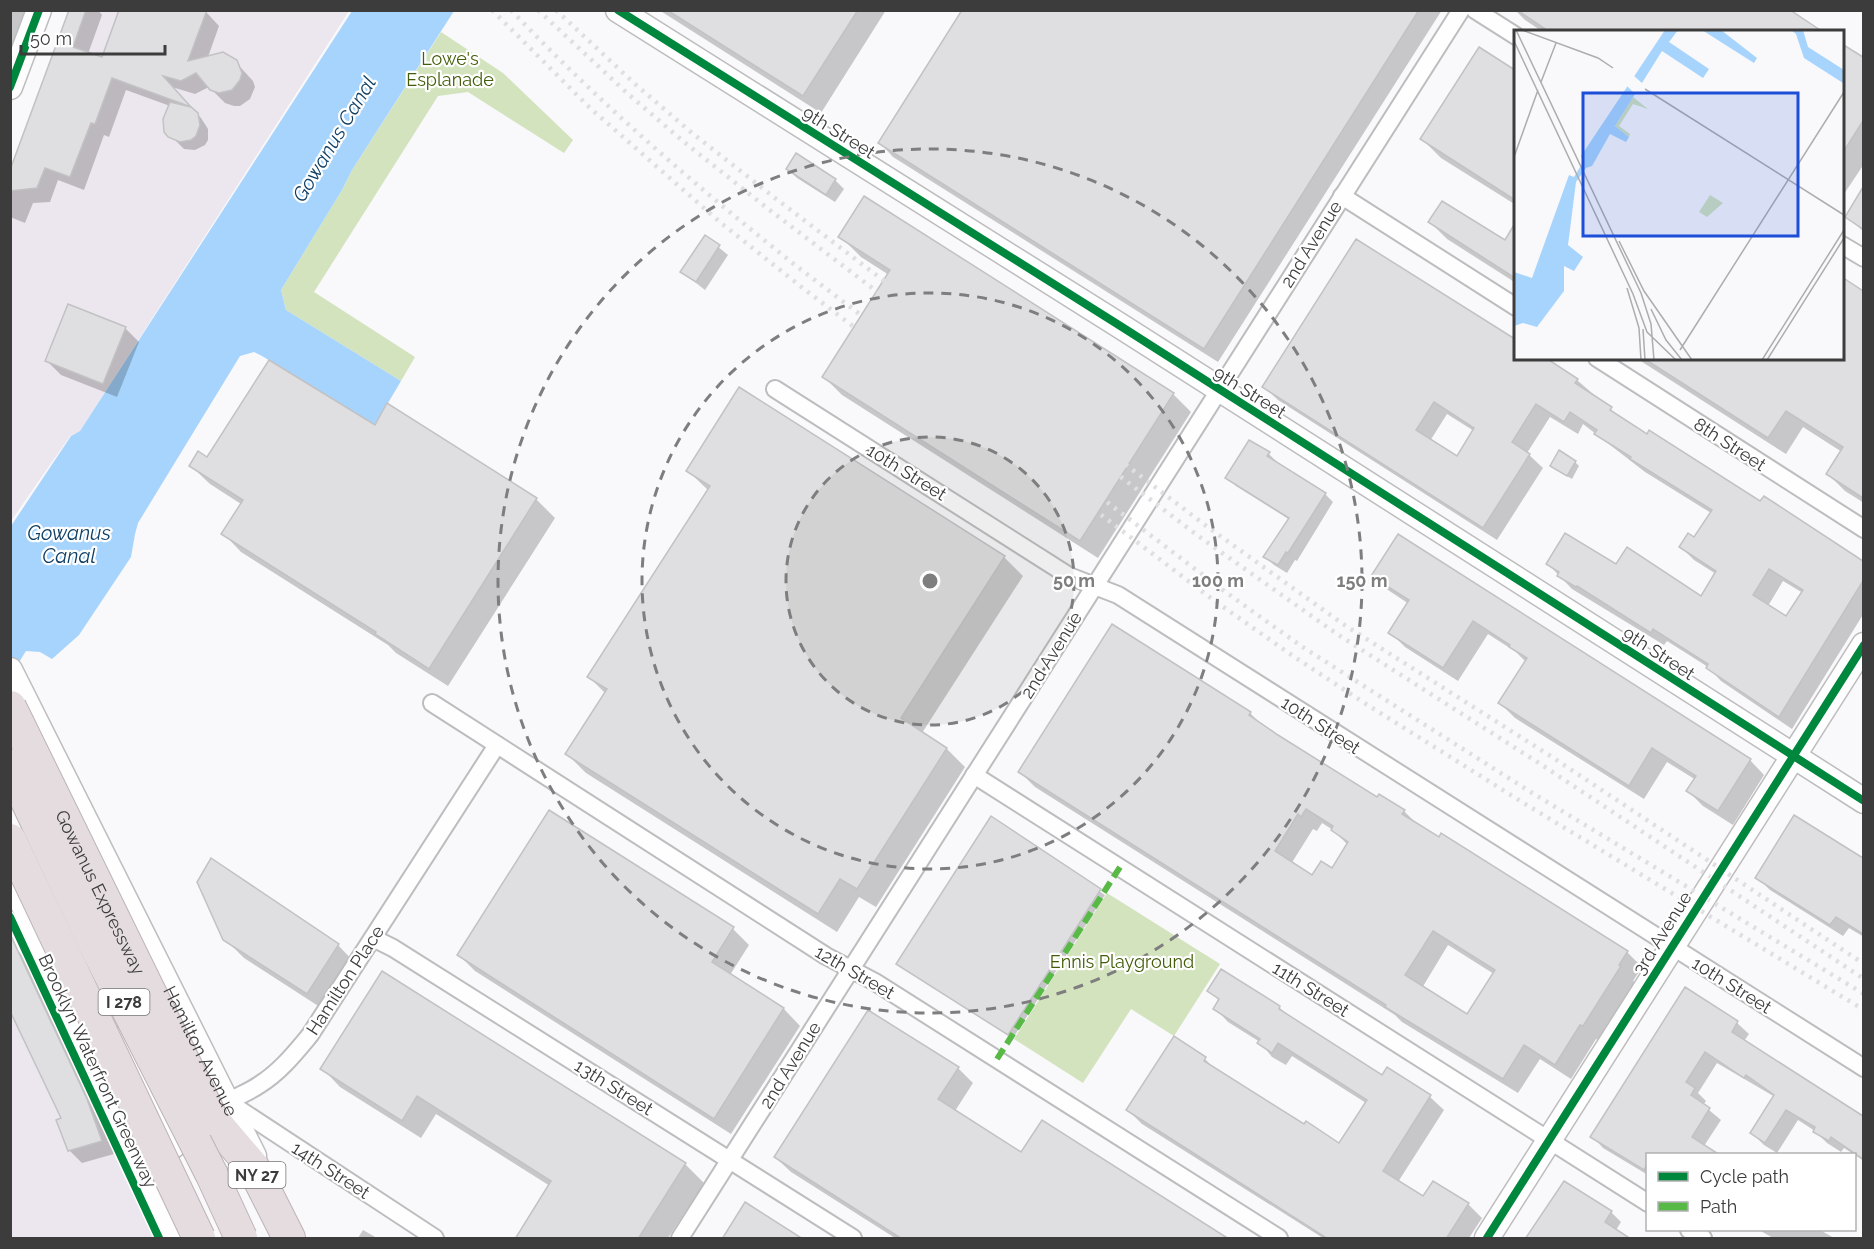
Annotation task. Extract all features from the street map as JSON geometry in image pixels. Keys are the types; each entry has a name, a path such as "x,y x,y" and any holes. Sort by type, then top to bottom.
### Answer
{"highway":[{"name":"Gowanus Expressway","path":"21,711 220,1110 269,1239"},
{"name":"I 278","path":"10,765 93,940 212,1175 241,1239"},
{"name":"I 278","path":"10,840 198,1239"},
{"name":"NY 27","path":"220,1110 254,1167 289,1239"}],"main road":[{"path":"10,87 39,10"},
{"name":"9th Street","path":"618,10 1863,801"},
{"name":"3rd Avenue","path":"1486,1239 1863,645"},
{"path":"10,670 21,711"},
{"path":"10,875 63,916 173,1146"},
{"path":"10,875 177,1239"},
{"name":"Hamilton Avenue","path":"220,1110 296,1239"}],"street":[{"name":"2nd Avenue","path":"680,1239 1461,10"},
{"path":"1475,10 1514,35"},
{"path":"1342,196 1514,306"},
{"path":"1844,246 1863,258"},
{"name":"8th Street","path":"1600,360 1863,529"},
{"name":"10th Street","path":"776,389 1069,576 1128,601 1863,1068"},
{"name":"12th Street","path":"432,704 826,957 875,982 1279,1239"},
{"name":"Hamilton Place","path":"144,1170 220,1110 260,1085 286,1063 310,1035 497,745"},
{"name":"11th Street","path":"974,775 1646,1202"},
{"name":"13th Street","path":"373,938 393,948 853,1239"},
{"name":"14th Street","path":"220,1110 435,1239"}],"shaded area":[{"path":"69,11 349,11 80,431 70,436 11,521 10,170"},
{"path":"10,933 126,1180 154,1238 11,1238"}],"green space":[{"name":"Lowe's Esplanade","path":"441,32 503,73 573,140 564,153 468,92 438,96 314,292 415,357 401,381 286,310 281,290 352,170"},
{"name":"Ennis Playground","path":"1107,893 1220,964 1174,1036 1131,1009 1083,1083 1014,1039"}],"water":[{"name":"Gowanus Canal","path":"352,11 454,11 352,170 281,290 286,310 401,381 375,425 262,356 254,352 240,356 138,523 131,557 79,635 52,659 40,652 26,651 11,675 11,526 71,436 80,431"}],"building":[{"path":"69,10 86,10 73,47 102,57 119,10 207,10 188,61 223,52 237,60 242,73 240,80 232,90 219,93 210,90 196,73 181,81 163,76 191,107 112,78 95,124 91,123 70,177 45,168 37,188 10,191 10,170"},
{"path":"667,10 858,10 803,96"},
{"path":"962,10 1419,10 1204,349 878,143"},
{"path":"1517,10 1790,10 1820,30 1547,30"},
{"path":"1844,45 1863,57 1863,121 1844,151"},
{"path":"1479,47 1514,69 1514,199 1420,139"},
{"path":"170,102 191,107 198,113 200,125 196,136 191,140 180,142 168,137 164,132 163,119"},
{"path":"796,153 836,179 826,195 786,169"},
{"path":"1863,187 1863,229 1845,217"},
{"path":"864,196 1174,393 1080,541 822,377 890,270 838,237"},
{"path":"1442,201 1505,240 1514,225 1514,277 1428,222"},
{"path":"705,235 720,245 696,282 680,272"},
{"path":"1356,239 1514,338 1514,360 1549,360 1578,379 1575,383 1612,407 1610,410 1647,434 1649,430 1760,501 1764,496 1863,561 1863,581 1779,717 1706,668 1708,664 1653,629 1651,633 1577,586 1557,576 1559,572 1546,564 1565,533 1616,564 1627,547 1701,596 1716,571 1679,547 1688,533 1694,537 1712,510 1630,459 1631,457 1594,434 1597,430 1570,412 1564,422 1536,404 1512,442 1530,454 1483,528 1262,387","holes":["1434,402 1474,428 1457,456 1416,430","1769,569 1803,590 1786,616 1753,595"]},
{"path":"1844,278 1863,291 1863,498 1826,474 1843,447 1786,411 1768,438 1646,360 1844,360"},
{"path":"68,304 126,327 103,384 45,361"},
{"path":"269,360 375,425 387,403 537,498 429,669 375,634 376,632 221,534 243,500 189,466 198,451 207,457"},
{"path":"739,387 1005,556 901,718 947,748 857,889 840,879 818,914 565,754 607,689 587,677 710,486 686,471"},
{"path":"1249,440 1270,452 1267,456 1326,493 1278,565 1263,557 1289,518 1225,478"},
{"path":"1559,450 1576,461 1567,476 1550,466"},
{"path":"1398,534 1751,759 1718,811 1686,791 1696,776 1652,748 1629,786 1498,703 1527,658 1473,621 1443,668 1388,633 1409,600 1371,576"},
{"path":"1112,624 1251,712 1249,715 1278,735 1377,797 1379,794 1405,810 1402,814 1439,837 1441,833 1628,951 1583,1026 1580,1025 1555,1065 1524,1045 1503,1079 1385,1007 1386,1005 1018,772","holes":["1306,809 1333,826 1331,830 1348,842 1332,868 1321,861 1312,875 1275,851 1298,814 1301,817","1433,931 1495,970 1467,1014 1405,975"]},
{"path":"549,810 734,927 712,962 784,1008 714,1119 457,955"},
{"path":"1794,815 1863,858 1863,934 1836,917 1830,925 1755,878"},
{"path":"991,816 1101,889 1008,1035 896,964"},
{"path":"211,858 339,944 307,994 223,940 197,882"},
{"path":"10,934 87,1099 102,1141 68,1151 56,1120 61,1118 10,1011"},
{"path":"1221,969 1382,1075 1387,1067 1431,1095 1383,1171 1423,1196 1433,1181 1469,1203 1446,1239 1328,1239 1126,1110 1174,1036 1206,1057 1204,1061 1304,1124 1306,1121 1339,1143 1367,1100 1278,1043 1272,1053 1257,1043 1260,1039 1213,1009 1219,999 1207,991"},
{"path":"382,971 686,1163 638,1239 515,1239 551,1181 417,1096 402,1121 320,1069"},
{"path":"1685,987 1738,1021 1732,1032 1863,1116 1863,1159 1831,1137 1829,1141 1813,1132 1815,1127 1786,1110 1765,1143 1750,1133 1774,1095 1746,1075 1744,1078 1705,1052 1686,1082 1695,1088 1691,1095 1710,1108 1692,1137 1717,1153 1646,1153 1644,1170 1590,1137"},
{"path":"868,1010 959,1067 938,1099 1021,1152 1042,1120 1229,1239 902,1239 774,1157"},
{"path":"1564,1181 1612,1211 1605,1222 1631,1239 1525,1239"},
{"path":"745,1202 803,1239 722,1239"}],"railway":[{"path":"492,10 590,108 721,223 804,289 1212,599 1366,704 1522,802 1864,1010"},
{"path":"511,10 613,111 758,235 1220,588 1301,646 1529,791 1864,994"},
{"path":"538,10 627,93 684,142 767,208 1201,538 1337,634 1545,767 1864,979"},
{"path":"556,10 635,84 692,133 1209,528 1343,624 1552,757 1864,964"}],"marked path":[{"path":"997,1059 1120,867"}],"cycle path":[{"path":"10,87 39,10"},
{"path":"618,10 1122,327 1864,801"},
{"path":"1487,1238 1864,645"},
{"name":"Brooklyn Waterfront Greenway","path":"10,917 159,1238"}]}
